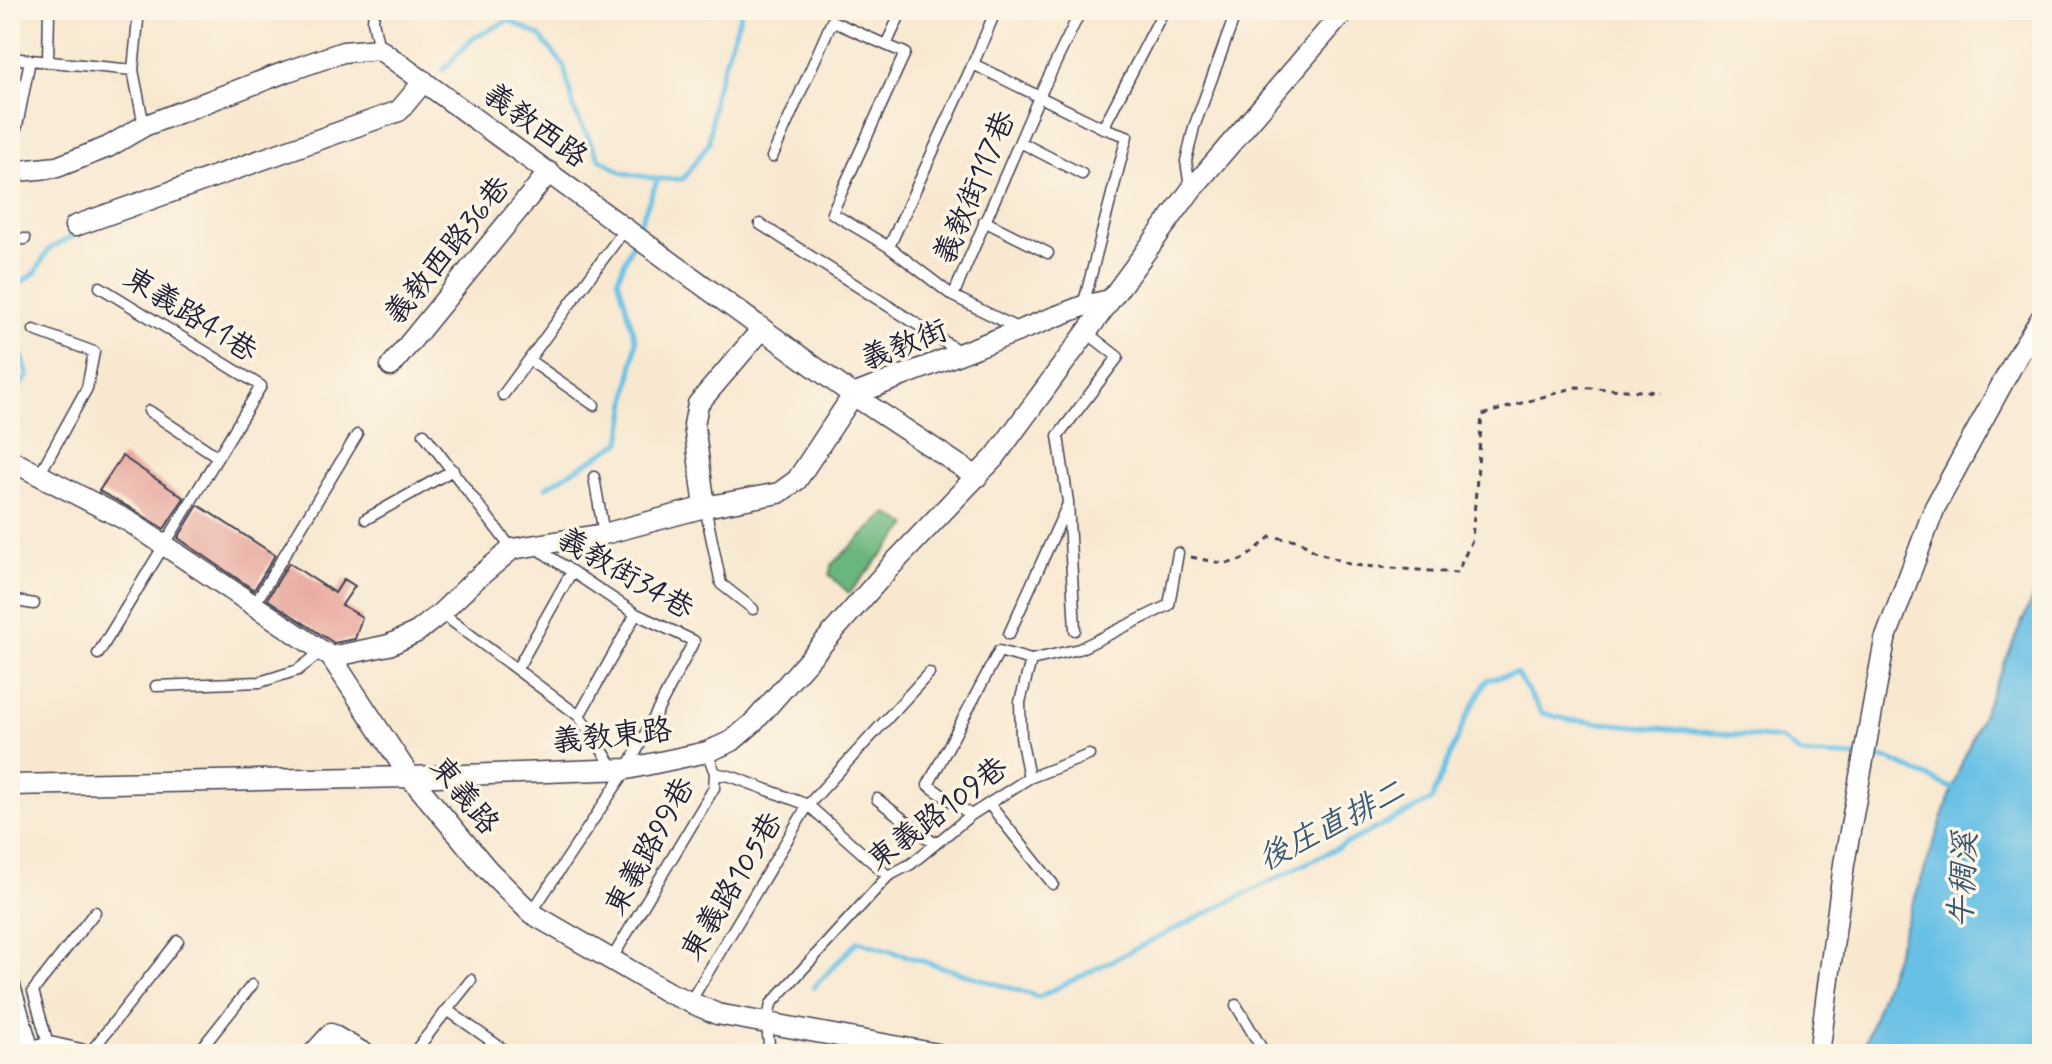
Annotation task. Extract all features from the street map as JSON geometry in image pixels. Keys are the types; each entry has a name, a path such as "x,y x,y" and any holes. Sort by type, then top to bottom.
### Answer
{"street":[{"path":"1110,300 1191,190 1345,10"},
{"name":"義教西路","path":"379,49 853,395 977,477"},
{"path":"10,172 57,167 108,147 144,126 343,52 379,49"},
{"path":"75,226 399,111 424,81"},
{"name":"義教西路36巷","path":"391,366 549,172"},
{"name":"義教街","path":"523,548 604,534 705,507 779,493 797,480 853,395 1083,306 1110,300"},
{"name":"義教東路","path":"10,785 621,770 707,752 732,741 754,722 891,566 995,457 1110,300"},
{"path":"1819,1054 1844,864 1885,640 1935,507 2042,317"},
{"path":"705,507 694,425 698,404 762,329"},
{"name":"東義路","path":"10,460 130,522 326,654 410,777 487,869 531,913 667,992 717,1014 938,1054"},
{"path":"326,654 389,645 417,632 475,580 523,548"},
{"path":"10,986 24,1053 49,1047 80,1054"},
{"path":"313,1054 331,1034 365,1054"}],"lane":[{"path":"48,61 49,10"},
{"path":"139,10 133,70 144,126"},
{"path":"374,10 379,49"},
{"path":"772,157 832,21 886,45 902,10"},
{"name":"義教街117巷","path":"889,247 996,10"},
{"name":"義教街117巷","path":"953,296 1039,97 1081,10"},
{"path":"1103,128 1164,10"},
{"path":"1191,190 1186,161 1194,127 1237,10"},
{"name":"義教街117巷","path":"886,45 905,53 832,213 889,247 953,296 1020,330"},
{"path":"10,58 133,70"},
{"path":"17,126 30,60"},
{"path":"973,64 1103,128 1127,136 1083,306"},
{"path":"1020,142 1082,174"},
{"path":"984,221 1048,253"},
{"path":"760,224 964,354"},
{"path":"503,395 625,229"},
{"path":"10,240 25,239"},
{"name":"東義路41巷","path":"98,654 261,386 100,287"},
{"path":"34,330 94,352 87,388 39,475"},
{"path":"1075,630 1068,502 1058,436 1118,357 1086,332"},
{"path":"529,360 594,405"},
{"path":"149,411 218,457"},
{"name":"義教街34巷","path":"424,434 523,548 571,573 636,614 694,641 621,770"},
{"path":"254,605 357,435"},
{"path":"366,519 453,470"},
{"path":"594,477 604,534"},
{"path":"1009,634 1068,502"},
{"path":"705,507 721,584 753,609"},
{"path":"971,815 928,785 999,651 1031,660 1079,649 1169,605 1178,553"},
{"path":"517,669 571,573"},
{"path":"10,600 34,604"},
{"path":"441,613 579,716 621,770 531,913"},
{"path":"579,716 636,614"},
{"path":"156,686 260,682 298,670 326,654"},
{"name":"東義路109巷","path":"767,1025 771,1004 888,876 911,864 971,815 1029,778 1021,737 1020,702 1031,660"},
{"path":"715,773 808,805 929,673"},
{"name":"東義路99巷","path":"611,960 714,788 715,773 707,752"},
{"path":"1029,778 1089,755"},
{"path":"877,799 935,844"},
{"path":"989,804 1053,884"},
{"name":"東義路105巷","path":"690,1002 808,805 888,876"},
{"path":"49,1047 33,991 95,912"},
{"path":"89,1054 178,941"},
{"path":"413,1054 471,980"},
{"path":"197,1054 252,985"},
{"path":"1236,1005 1265,1054"},
{"path":"447,1010 510,1054"},
{"path":"767,1025 770,1054"}],"path":[{"path":"1178,553 1221,564 1243,561 1270,537 1299,540 1314,551 1352,565 1457,573 1472,540 1482,415 1576,387 1659,392"}],"green space":[{"path":"887,513 908,525 849,593 829,575 832,564"}],"water":[{"name":"牛稠溪","path":"2042,575 2042,1054 1861,1054 1960,767"}],"building":[{"path":"122,456 184,498 164,529 99,491"},
{"path":"198,505 275,555 254,590 178,538"},
{"path":"289,563 335,593 344,579 355,586 342,605 362,617 355,639 334,643 267,599"}],"waterway":[{"path":"443,70 472,39 509,20 540,36 564,66 575,112 599,158 623,173 658,179 683,179 709,143 714,95 742,10"},
{"path":"637,230 658,179"},
{"path":"10,298 14,287 35,273 49,249 77,234"},
{"path":"546,487 621,442 636,341 618,278 634,239"},
{"path":"10,341 23,359 28,376 10,398"},
{"name":"後庄直排二","path":"813,988 858,941 1039,997 1431,801 1466,718 1487,680 1516,673 1542,713 1570,720 1781,739 1801,754 1858,757"},
{"name":"後庄直排二","path":"1868,758 1888,759 1956,790"}]}
